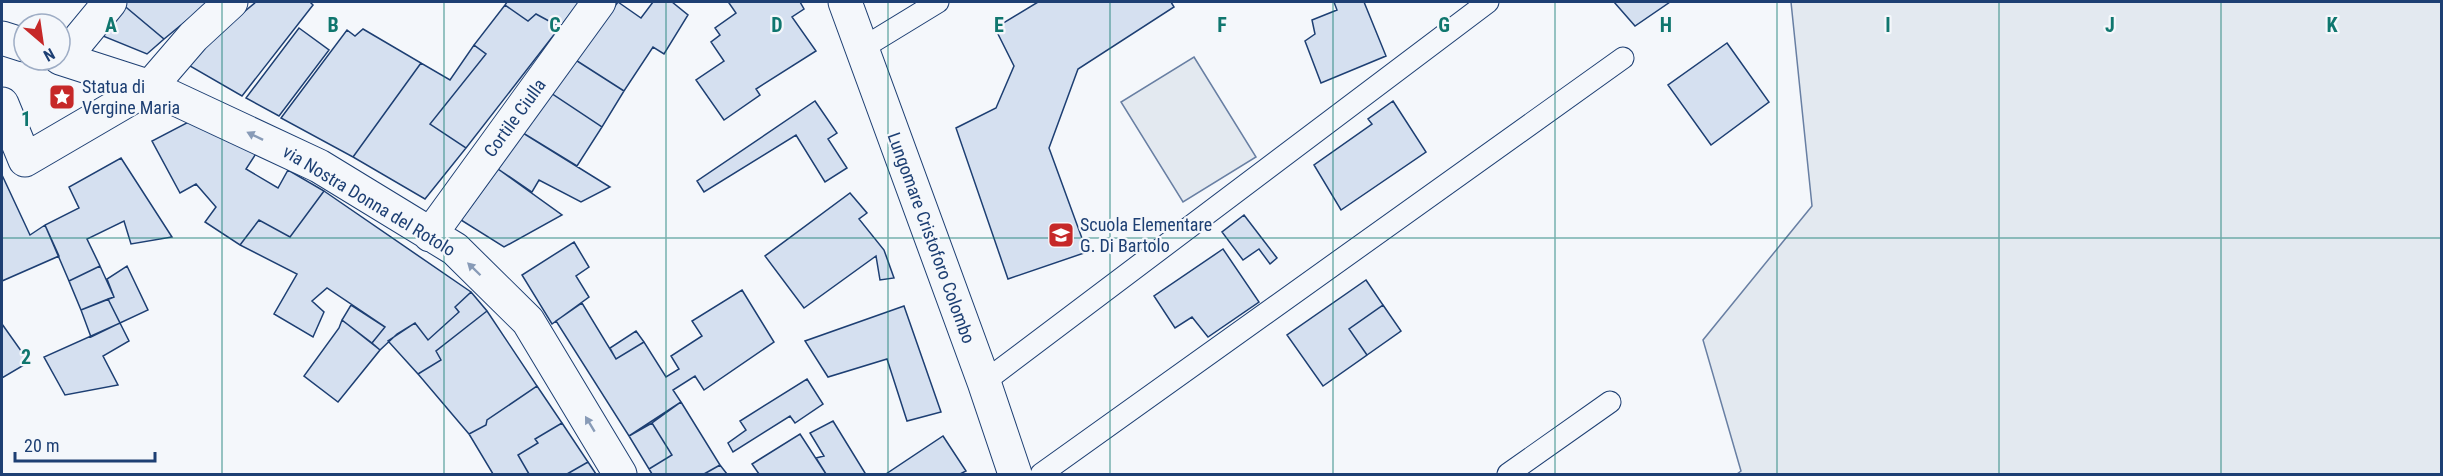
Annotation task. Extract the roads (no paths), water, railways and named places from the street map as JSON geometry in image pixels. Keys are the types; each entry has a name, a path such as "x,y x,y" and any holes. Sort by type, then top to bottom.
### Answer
{"street":[{"path":"72,46 110,2"},
{"path":"2,104 25,160 150,87 193,37 231,2"},
{"name":"Cortile Ciulla","path":"430,234 599,2"},
{"name":"Lungomare Cristoforo Colombo","path":"845,2 984,382 1015,474"},
{"name":"via Nostra Donna del Rotolo","path":"72,61 150,87 319,166 454,249 528,321 620,474"}],"lane":[{"path":"861,49 938,2"},
{"path":"984,382 1488,2"},
{"path":"1041,474 1623,58"},
{"path":"1508,474 1610,402"}],"place":[{"name":"Statua di Vergine Maria","path":"62,97"},
{"name":"Scuola Elementare G. Di Bartolo","path":"1061,235"}]}
